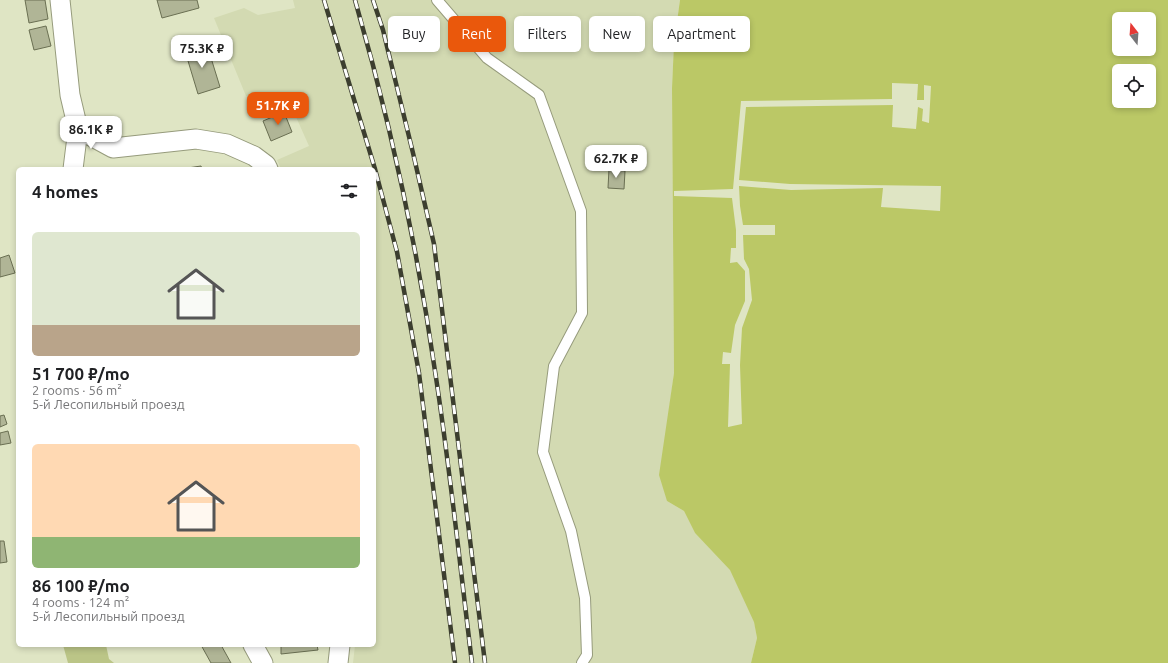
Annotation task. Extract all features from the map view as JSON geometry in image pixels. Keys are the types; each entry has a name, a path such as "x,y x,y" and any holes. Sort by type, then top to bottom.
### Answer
{"street":[{"path":"60,0 70,95 78,129 73,167"},
{"path":"78,129 113,148 196,139 227,144 254,156 267,167"},
{"path":"254,647 263,663"},
{"path":"338,663 340,647"}],"lane":[{"path":"437,0 487,58 539,95 581,211 582,313 554,366 543,452 571,531 585,598 587,655 582,663"}],"shaded area":[{"path":"293,0 680,0 678,16 653,16 653,52 674,52 672,88 674,373 669,411 667,501 684,511 695,533 730,569 754,621 757,638 751,663 353,663 355,647 376,647 376,167 280,167 277,160 309,146 288,99 246,96 214,18 244,8 258,15 295,8"},
{"path":"680,0 1168,0 1168,663 751,663 757,638 754,622 730,570 695,533 684,511 667,501 659,475 674,373 672,88 674,52 750,52 750,16 678,16"},
{"path":"64,647 106,647 109,659 114,663 68,663"}],"pier":[{"path":"892,83 918,84 917,100 924,100 924,85 931,86 929,123 922,121 923,109 918,107 916,129 892,127 893,105 746,107 739,180 790,184 941,186 940,211 881,207 883,188 791,190 739,186 743,225 775,225 775,235 743,235 744,259 749,269 752,300 742,328 740,365 742,424 728,427 730,364 722,364 723,352 731,353 735,325 745,301 745,271 737,262 730,263 731,248 736,248 736,230 732,198 674,196 674,191 733,189 741,101 892,99"}],"building":[{"path":"25,0 45,0 48,19 29,23"},
{"path":"157,0 197,0 199,8 162,18"},
{"path":"46,26 51,46 34,50 29,30"},
{"path":"207,45 220,87 198,94 185,51"},
{"path":"284,112 292,132 271,141 263,121"},
{"path":"609,169 625,171 624,189 608,188"},
{"path":"9,255 15,273 0,277 0,258"},
{"path":"4,415 7,424 0,427 0,416"},
{"path":"8,431 11,443 0,445 0,433"},
{"path":"0,541 4,541 7,562 0,563"},
{"path":"202,647 222,647 231,663 211,663"},
{"path":"281,647 317,647 318,650 281,654"}],"railway":[{"path":"324,0 374,167"},
{"path":"355,0 380,91 420,277 455,517 472,663"},
{"path":"373,0 383,30 434,244 485,663"},
{"path":"376,173 397,252 419,373 455,663"}]}
